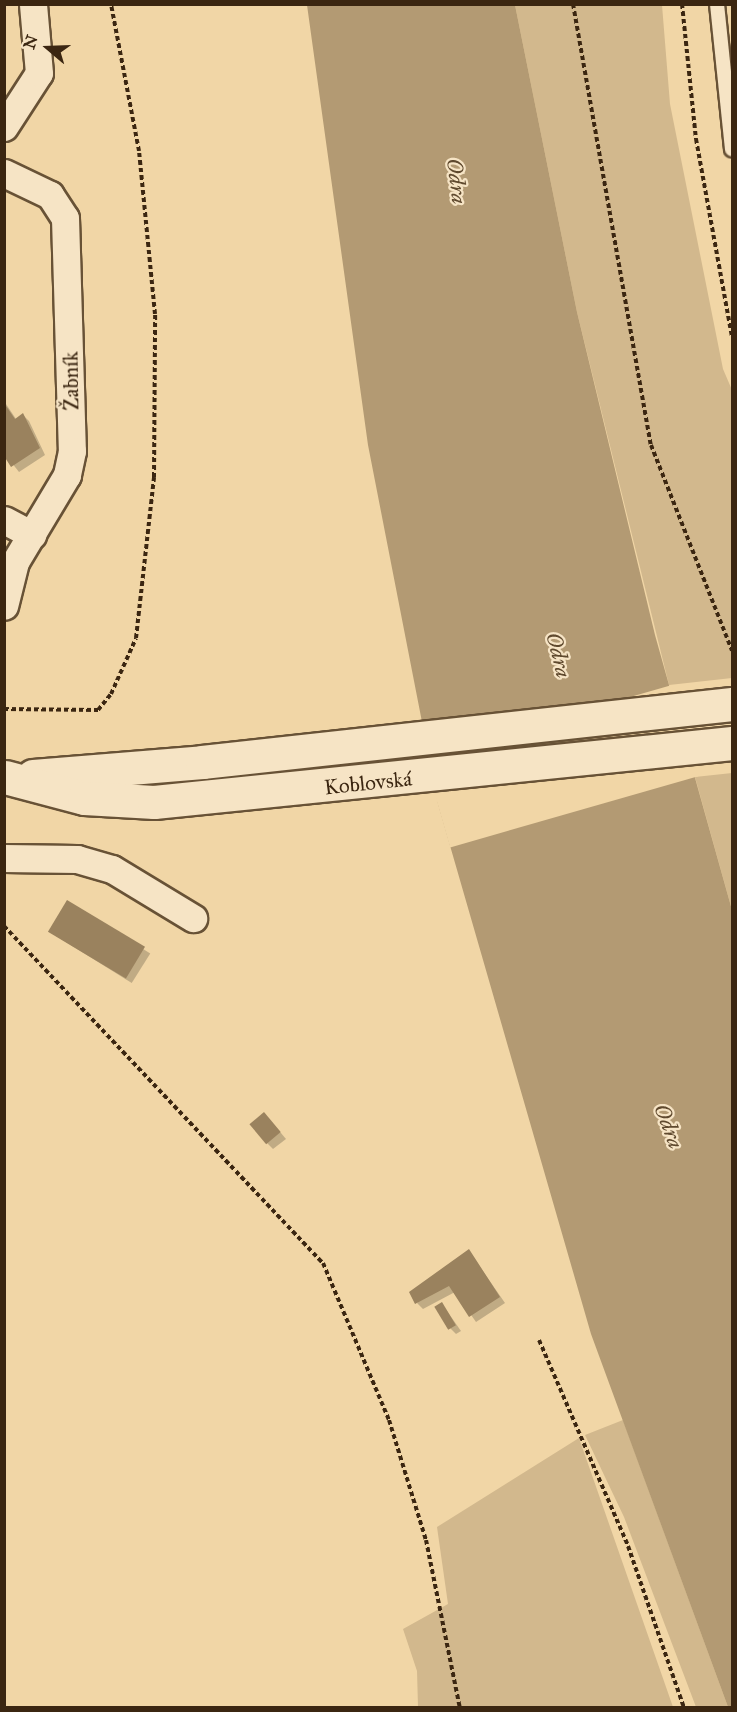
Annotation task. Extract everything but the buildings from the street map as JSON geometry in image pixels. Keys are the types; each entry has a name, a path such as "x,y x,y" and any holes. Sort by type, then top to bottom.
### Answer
{"street":[{"path":"4,128 39,73 33,4"},
{"name":"Žabník","path":"4,173 50,195 65,218 72,451 68,475 15,562 4,606"},
{"path":"4,520 32,535"},
{"name":"Koblovská","path":"5,777 257,756 732,704"},
{"name":"Koblovská","path":"5,777 120,801 267,793 732,743"},
{"path":"4,858 77,859 112,869 193,918"}],"lane":[{"path":"717,4 732,149"}],"path":[{"path":"4,709 78,713 98,710 111,694 136,638 158,397 150,238 111,4"},
{"path":"573,4 651,445 732,651"},
{"path":"682,4 696,139 732,338"},
{"path":"4,926 323,1263 389,1420 423,1529 460,1707"},
{"path":"539,1340 628,1545 684,1707"}],"shaded area":[{"path":"515,5 662,5 670,104 723,369 732,390 732,678 669,685 577,312"},
{"path":"732,773 732,910 695,777"},
{"path":"623,1420 728,1707 696,1707 624,1517 585,1435"},
{"path":"579,1438 673,1707 418,1707 417,1671 403,1629 448,1604 437,1527"}],"water":[{"name":"Odra","path":"307,5 515,5 577,312 655,635 732,910 732,1707 728,1707 591,1334 438,804 368,445"}],"pier":[{"path":"672,685 698,776 450,847 424,756"}]}
